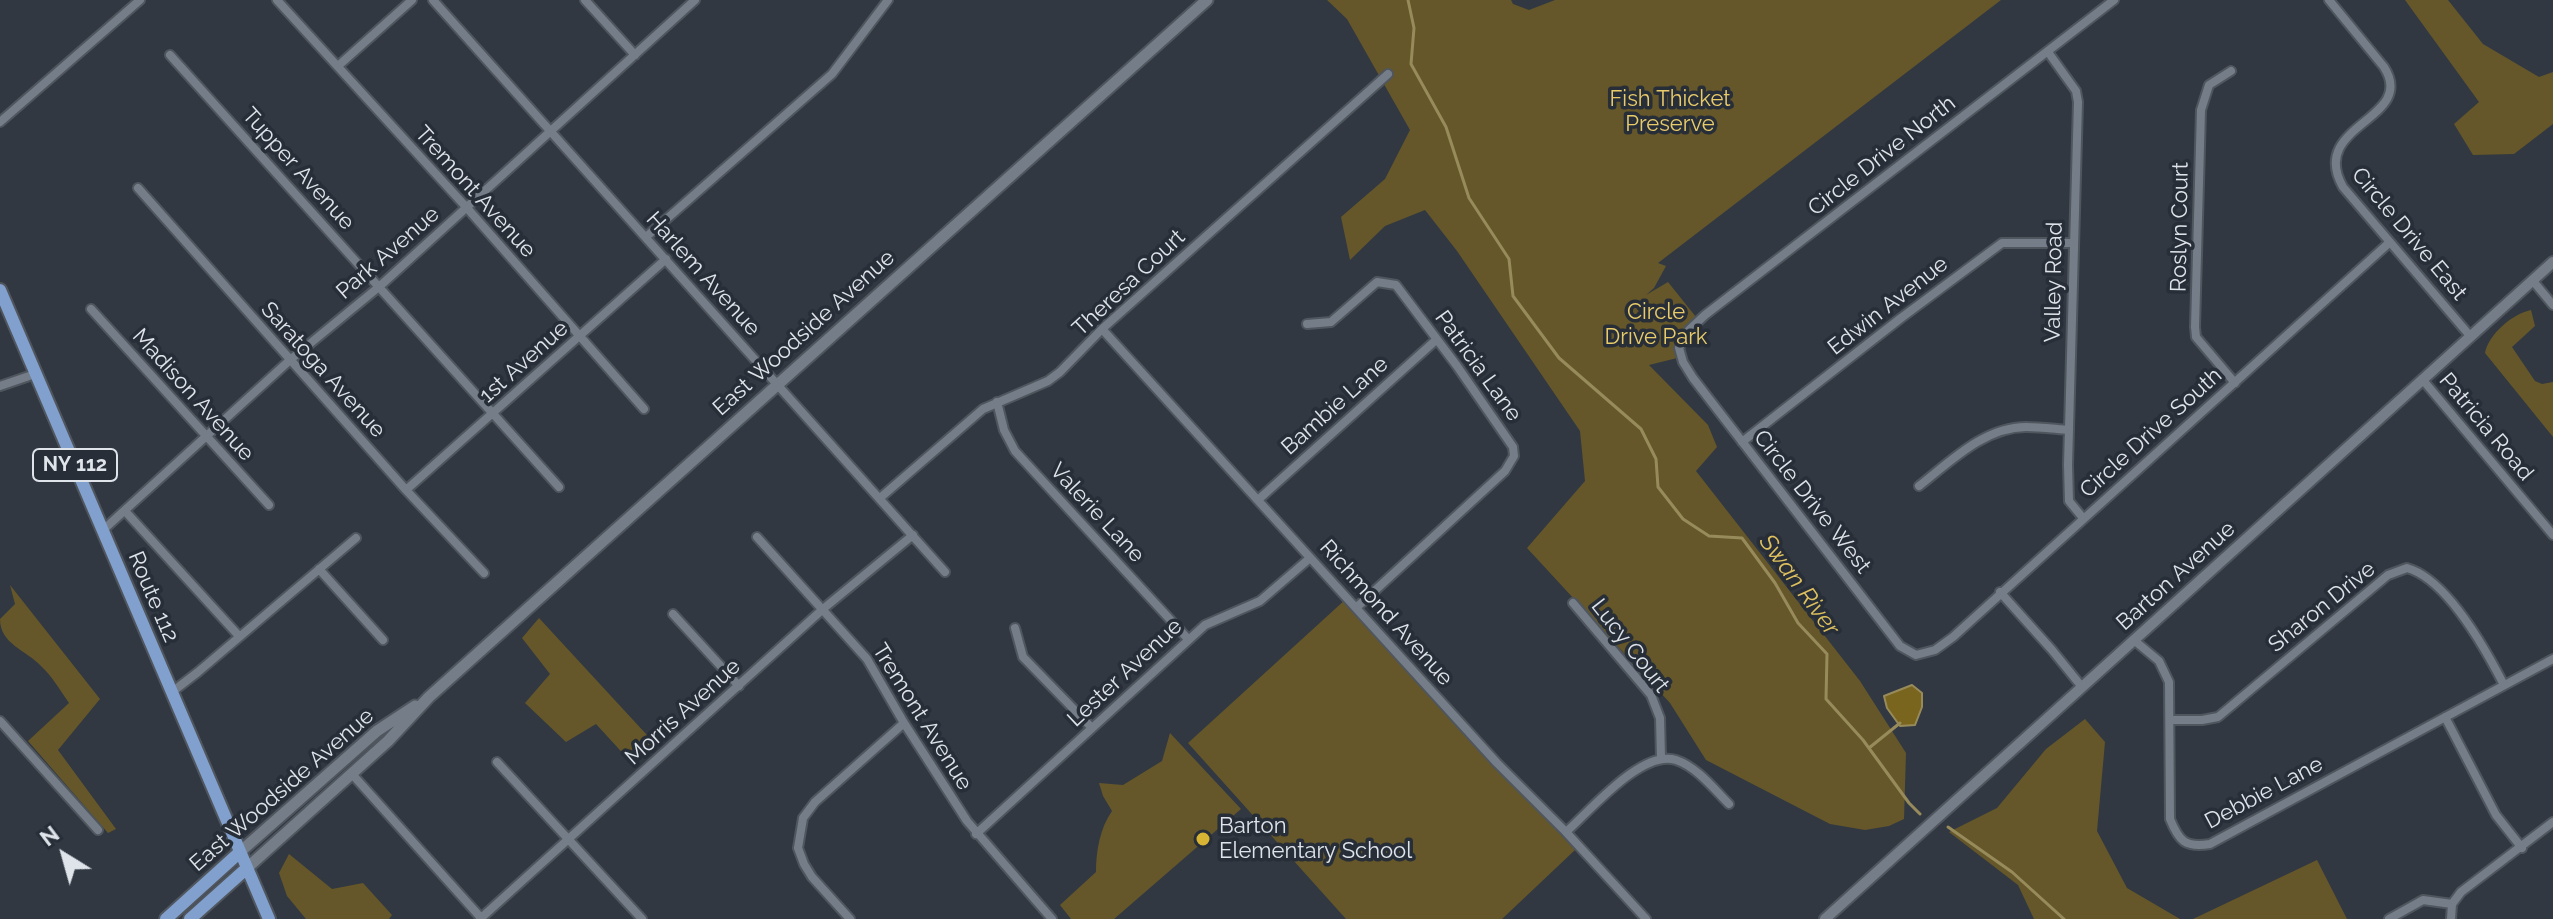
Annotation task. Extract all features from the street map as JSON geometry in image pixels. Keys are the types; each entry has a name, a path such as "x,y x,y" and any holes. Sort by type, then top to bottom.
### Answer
{"main road":[{"name":"East Woodside Avenue","path":"190,919 388,741 429,697 1207,0"},
{"name":"Route 112","path":"0,290 269,919"},
{"name":"East Woodside Avenue","path":"166,919 377,731 429,697"}],"street":[{"path":"0,122 140,0"},
{"name":"Tremont Avenue","path":"277,0 467,208 644,409"},
{"path":"338,66 412,0"},
{"name":"Harlem Avenue","path":"433,0 945,572"},
{"path":"585,0 635,55"},
{"name":"Park Avenue","path":"102,531 290,360 380,286 695,0"},
{"path":"646,237 832,74 888,0"},
{"name":"Circle Drive North","path":"1679,348 1689,330 1705,315 2114,0"},
{"name":"Circle Drive East","path":"2329,0 2390,77 2392,88 2380,109 2339,146 2334,162 2336,175 2471,337"},
{"name":"Valley Road","path":"2048,52 2076,91 2078,102 2069,501 2083,518"},
{"name":"Tupper Avenue","path":"170,55 559,487"},
{"name":"Roslyn Court","path":"2231,71 2209,85 2201,110 2195,327 2196,337 2235,383"},
{"name":"Theresa Court","path":"880,498 972,418 997,402 1048,381 1060,372 1102,329 1388,74"},
{"name":"Saratoga Avenue","path":"138,188 406,490 484,573"},
{"name":"Circle Drive South","path":"1935,650 2390,242"},
{"name":"Edwin Avenue","path":"1742,442 2002,243 2073,243"},
{"name":"1st Avenue","path":"406,490 666,259"},
{"name":"Barton Avenue","path":"1825,919 2553,262"},
{"path":"2533,281 2553,305"},
{"name":"Patricia Lane","path":"1307,324 1331,322 1377,282 1396,285 1513,447 1514,456 1505,471 1357,607"},
{"name":"Madison Avenue","path":"91,309 269,505"},
{"name":"Richmond Avenue","path":"1102,329 1497,763 1646,919"},
{"name":"Bambie Lane","path":"1259,499 1436,340"},
{"name":"Circle Drive West","path":"1679,348 1693,378 1900,646 1916,655 1935,650"},
{"path":"0,386 35,374"},
{"name":"Patricia Road","path":"2422,379 2553,535"},
{"name":"Valerie Lane","path":"997,402 1004,430 1015,451 1188,639"},
{"path":"1919,486 1988,435 2004,429 2024,426 2069,430"},
{"path":"125,511 239,636"},
{"name":"Morris Avenue","path":"481,919 823,609 913,535"},
{"name":"Tremont Avenue","path":"757,537 867,659 904,723 976,834 1052,919"},
{"path":"172,692 356,538"},
{"name":"Lester Avenue","path":"976,834 1188,639 1214,619 1260,601 1310,558"},
{"name":"Sharon Drive","path":"2170,720 2218,717 2388,575 2407,568 2428,577 2474,629 2504,685"},
{"path":"319,569 383,640"},
{"path":"2000,592 2082,687"},
{"name":"Lucy Court","path":"1573,603 1651,695 1660,718 1661,758"},
{"path":"673,614 739,686"},
{"path":"1015,628 1023,657 1092,728"},
{"name":"Debbie Lane","path":"2135,641 2165,670 2170,695 2170,819 2175,832 2184,842 2196,846 2210,844 2553,659"},
{"path":"2445,717 2496,815 2522,848"},
{"path":"0,721 98,830"},
{"path":"850,919 804,864 798,848 803,818 815,802 904,723"},
{"path":"1566,832 1630,774 1644,764 1661,758 1677,760 1693,769 1729,804"},
{"path":"497,762 642,919"},
{"path":"352,774 481,919"},
{"path":"2451,919 2452,904 2461,892 2553,822"},
{"path":"2389,919 2423,900 2452,904"}],"green space":[{"path":"1327,0 1511,0 1513,4 1529,10 1555,0 2001,0 1658,263 1666,266 1654,288 1646,295 1668,282 1696,317 1676,345 1677,358 1649,365 1708,425 1717,447 1696,471 1860,681 1906,753 1904,819 1889,826 1865,830 1830,824 1706,760 1670,703 1527,548 1585,481 1580,431 1457,251 1425,210 1385,226 1350,260 1341,217 1385,179 1410,130 1347,19"},
{"path":"2405,0 2448,0 2483,44 2539,77 2553,72 2553,124 2514,154 2473,155 2454,124 2479,102"},
{"path":"2531,310 2535,326 2512,347 2535,381 2542,384 2553,382 2553,437 2485,353 2502,326"},
{"path":"10,585 100,699 58,750 116,829 108,833 28,741 69,703 45,670 4,635 0,619 15,604"},
{"path":"1346,599 1575,850 1502,919 1346,919 1188,743"},
{"path":"539,618 658,747 629,760 596,724 566,742 525,703 550,674 522,638"},
{"path":"2085,719 2105,742 2097,831 2127,888 2180,919 2034,919 2018,885 1949,832 1997,808 2046,749"},
{"path":"1170,733 1241,809 1114,919 1071,919 1060,905 1096,872 1100,840 1112,811 1099,783 1123,785 1162,761"},
{"path":"289,854 332,889 363,883 392,915 389,919 306,919 287,896 279,873"},
{"path":"2317,860 2347,919 2193,919"}],"shaded area":[{"path":"1912,685 1922,693 1922,707 1915,725 1900,726 1887,708 1884,696"}],"waterway":[{"name":"Swan River","path":"1408,0 1414,28 1411,64 1446,127 1469,198 1509,259 1513,296 1559,358 1641,429 1656,459 1658,487 1683,519 1709,536 1742,538 1775,583 1798,623 1827,654 1826,699 1863,740 1920,814"},
{"path":"1869,748 1900,723"},
{"name":"Swan River","path":"1948,827 2012,872 2064,919"}],"place":[{"name":"Barton Elementary School","path":"1203,839"}],"park label":[{"name":"Fish Thicket Preserve","path":"1670,112"},
{"name":"Circle Drive Park","path":"1656,324"}]}
